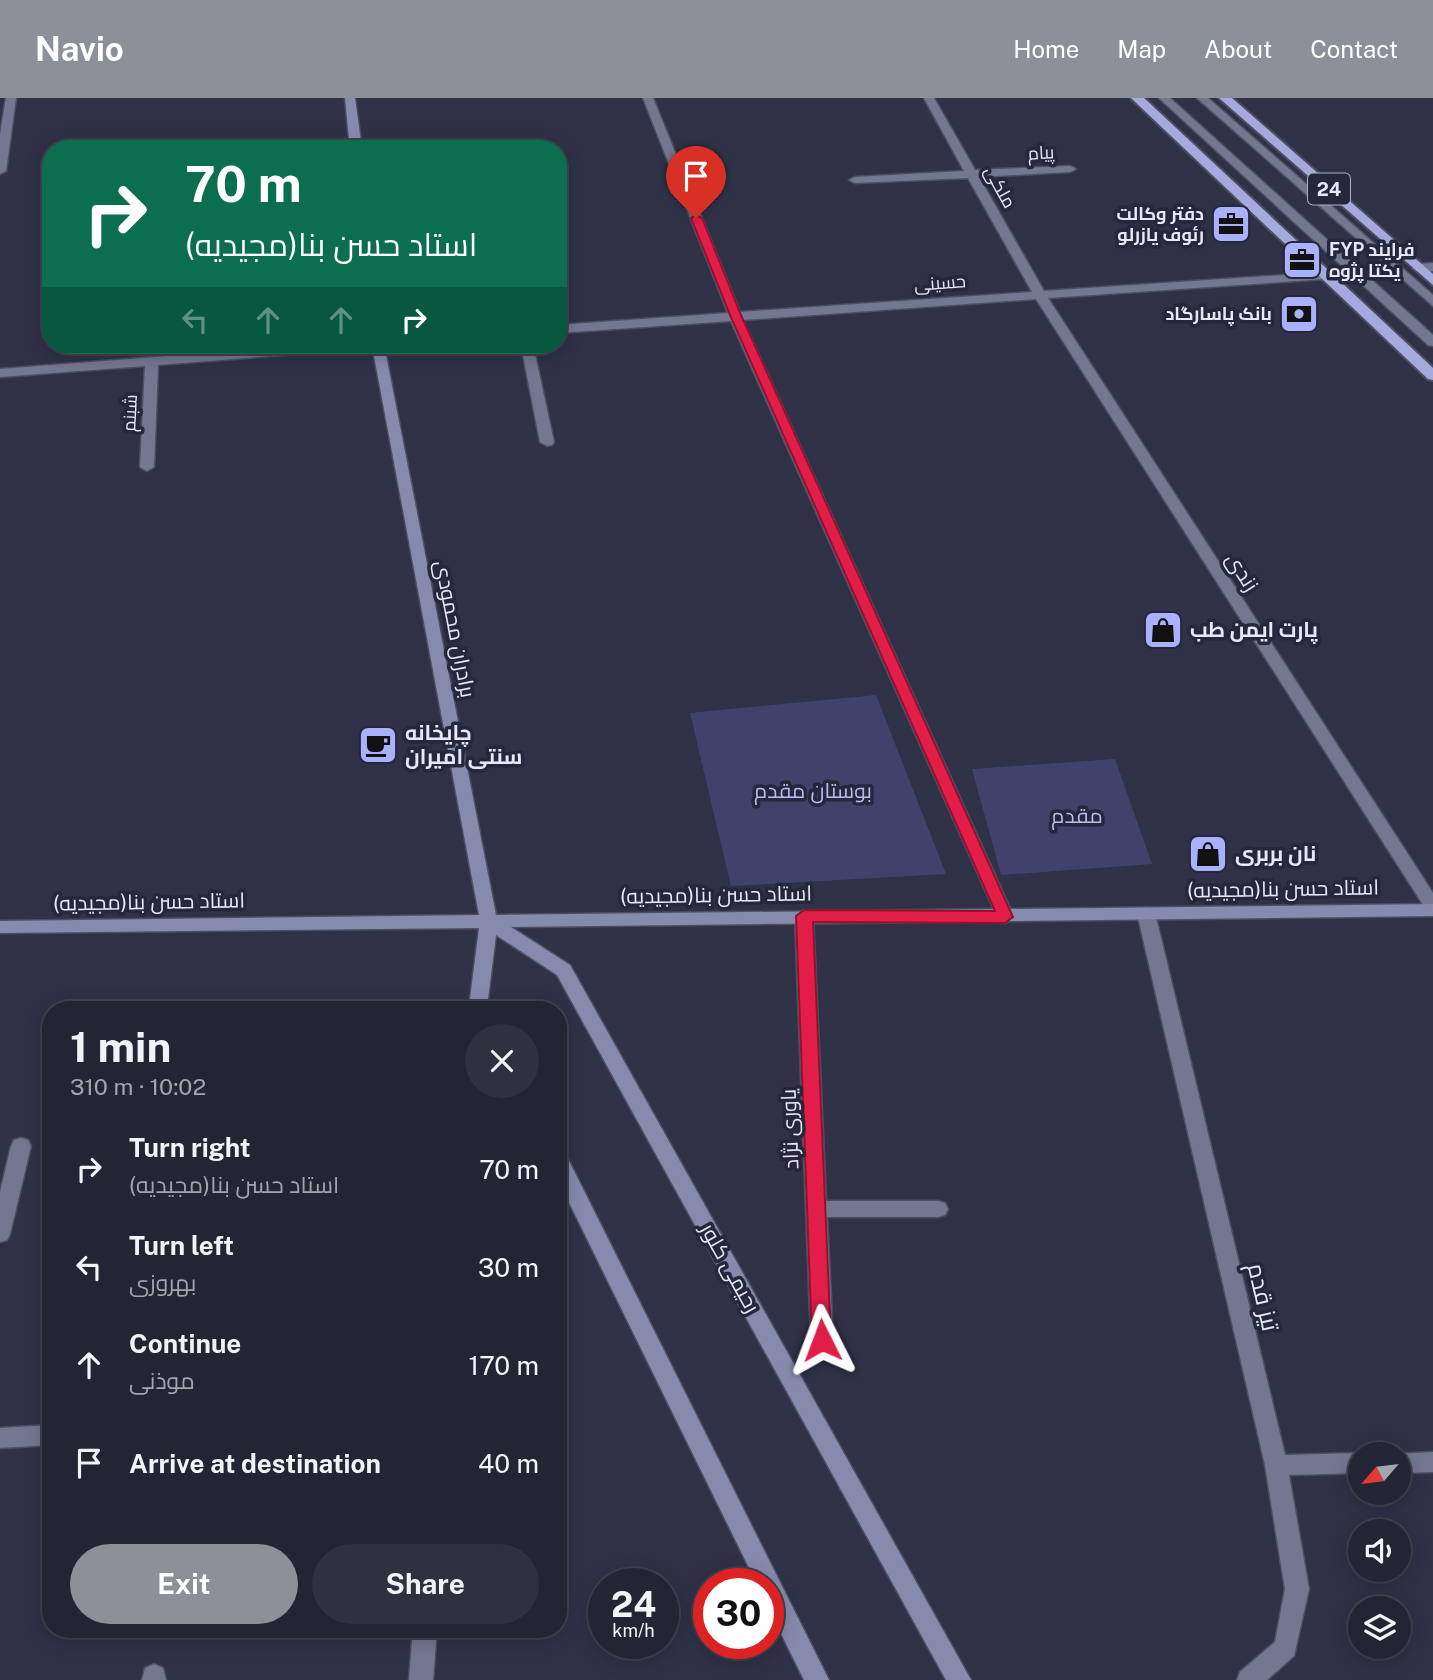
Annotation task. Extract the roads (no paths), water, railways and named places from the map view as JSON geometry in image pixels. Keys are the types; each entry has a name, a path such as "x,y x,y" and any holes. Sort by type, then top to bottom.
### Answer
{"highway":[{"path":"1137,98 1433,376"},
{"name":"24","path":"1225,98 1433,281"}],"main road":[{"path":"350,98 355,140"},
{"name":"برادران محمودی","path":"380,354 489,922 481,1001"},
{"name":"استاد حسن بنا(مجیدیه)","path":"0,927 804,916 1005,917 1433,909"},
{"name":"رحیمی کلور","path":"489,922 565,970 959,1680"},
{"path":"567,1177 817,1680"}],"street":[{"path":"0,171 11,98"},
{"path":"648,98 735,315 1005,917"},
{"name":"ملکی","path":"929,98 1039,294"},
{"path":"1164,98 1433,342"},
{"path":"1202,98 1433,302"},
{"name":"پیام","path":"972,174 1070,169"},
{"path":"855,180 972,174"},
{"path":"1418,268 1433,267"},
{"name":"حسینی","path":"567,328 1325,275"},
{"name":"زندی","path":"1039,294 1433,909"},
{"path":"0,373 242,354"},
{"path":"529,354 547,442"},
{"name":"شبنم","path":"147,467 152,361"},
{"name":"تیز قدم","path":"1146,913 1276,1465 1297,1589 1286,1648 1249,1680"},
{"name":"یاوری نژاد","path":"804,916 822,1340"},
{"path":"0,1234 21,1146"},
{"path":"816,1209 938,1209"},
{"path":"0,1438 42,1436"},
{"path":"1411,1463 1433,1462"},
{"path":"1276,1465 1348,1464"},
{"path":"421,1680 424,1638"}],"place":[{"name":"دفتر وکالت رئوف یازرلو","path":"1231,224"},
{"name":"FYP فرایند یکتا پژوه","path":"1302,260"},
{"name":"بانک پاسارگاد","path":"1299,314"},
{"name":"پارت ایمن طب","path":"1163,630"},
{"name":"چایخانه سنتی امیران","path":"378,745"},
{"name":"نان بربری","path":"1208,854"}],"park label":[{"name":"بوستان مقدم","path":"813,791"},
{"name":"مقدم","path":"1077,816"}]}
